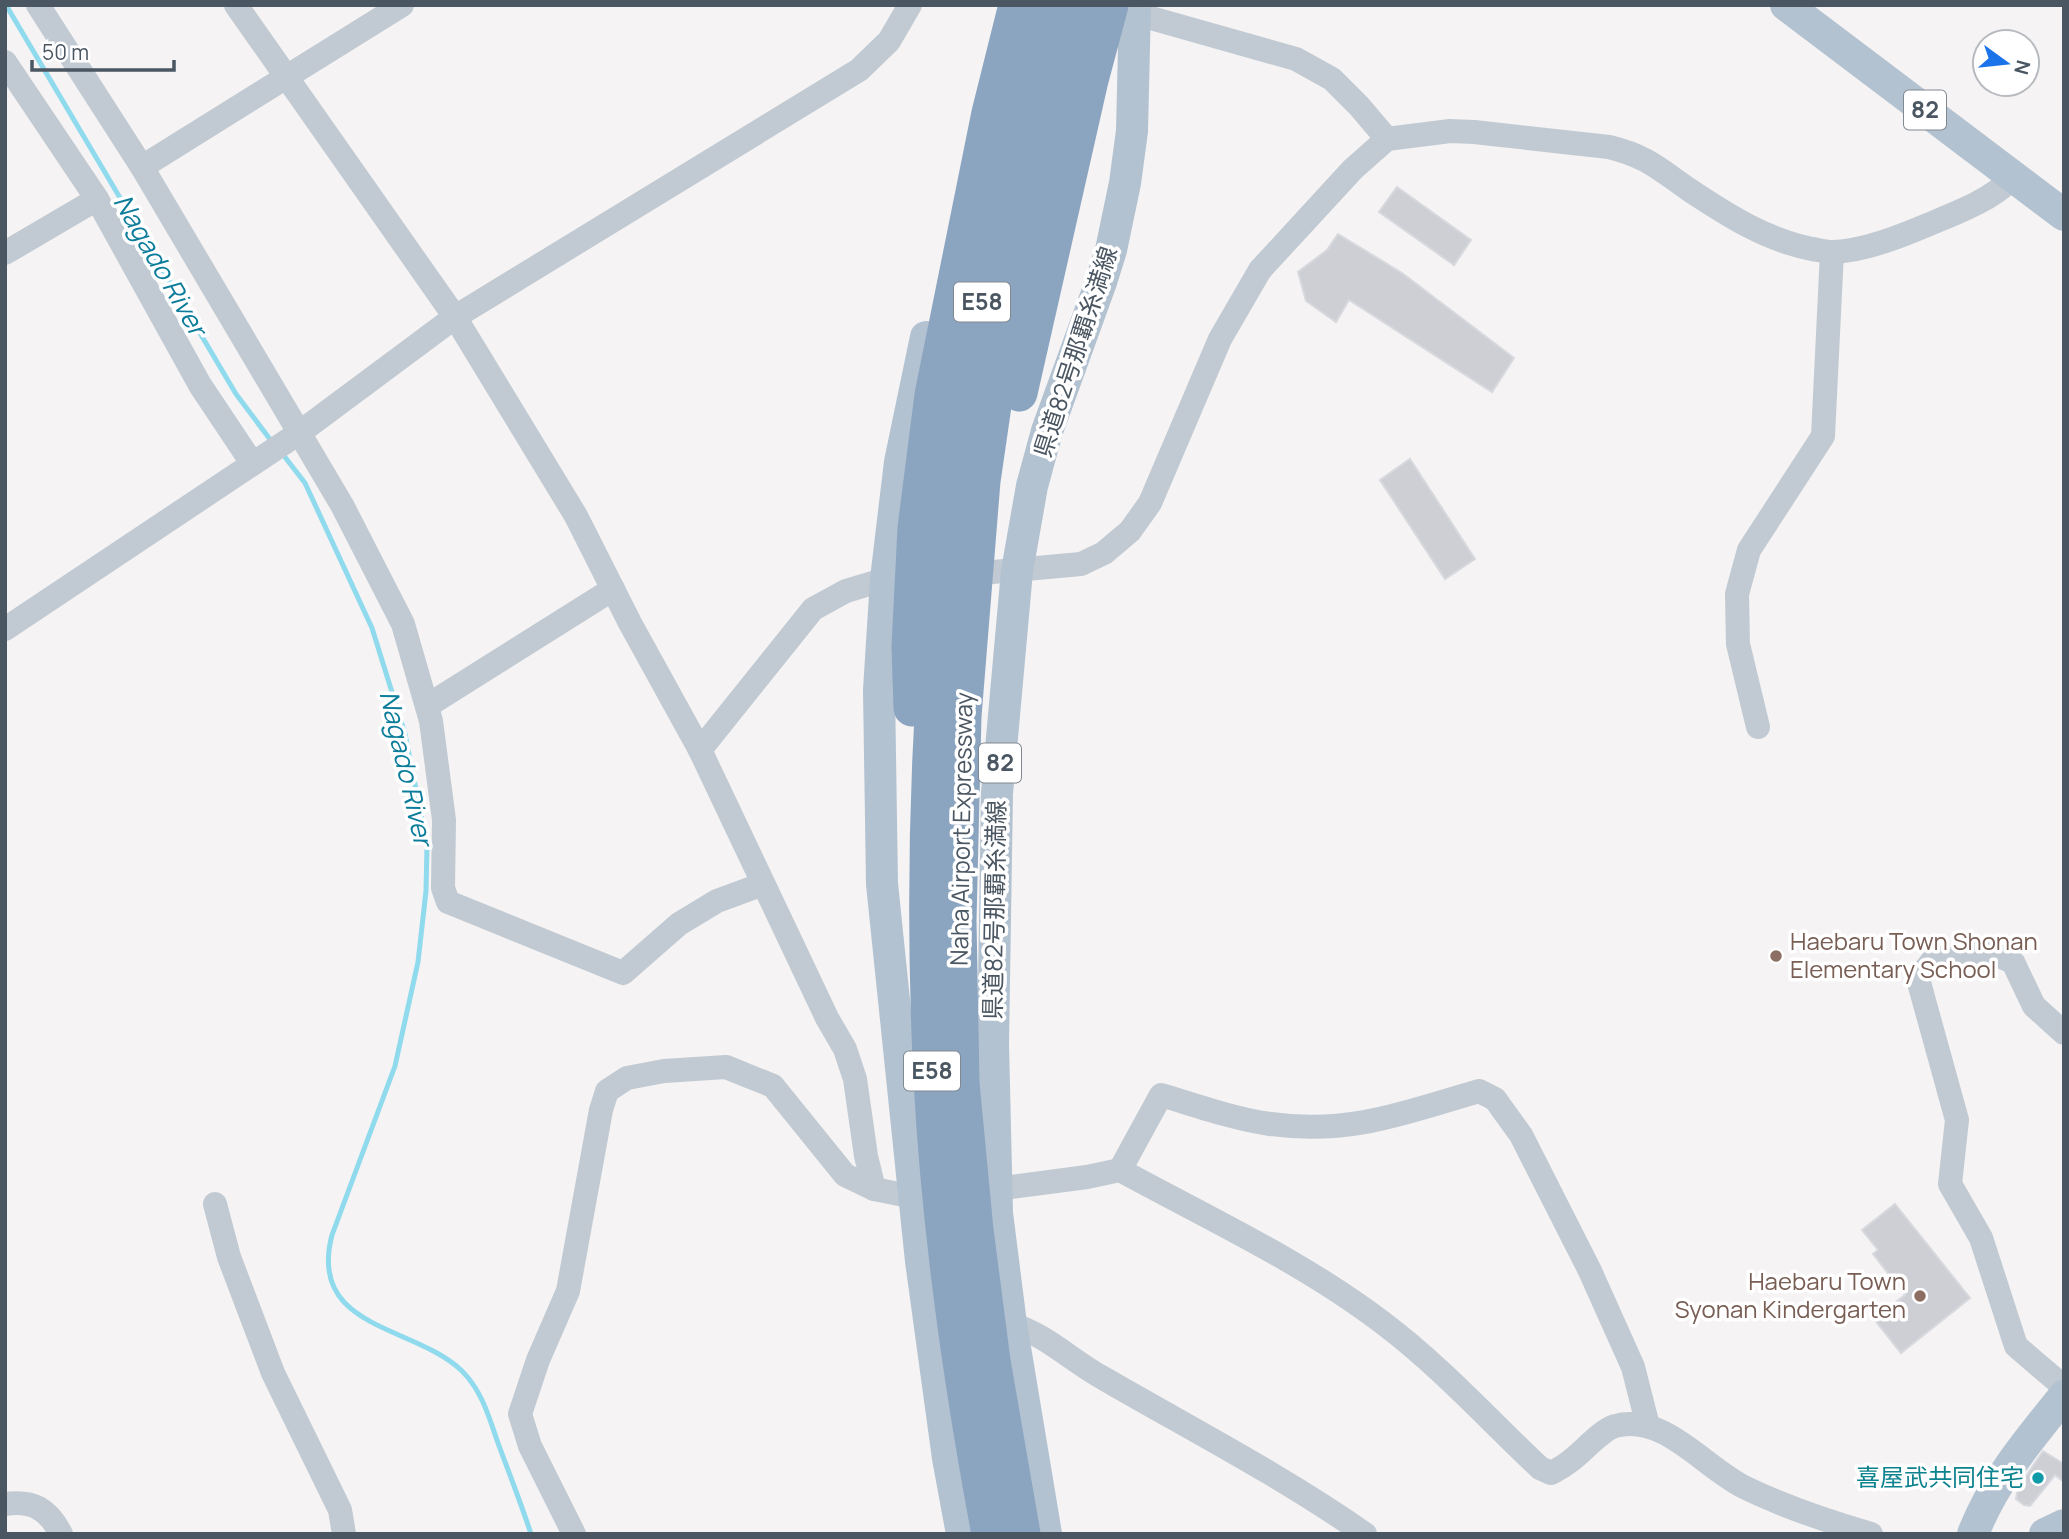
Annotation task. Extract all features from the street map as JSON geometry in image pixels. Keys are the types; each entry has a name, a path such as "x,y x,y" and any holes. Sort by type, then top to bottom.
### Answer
{"highway":[{"path":"943,925 912,735 911,647 916,528 933,395 990,113 1017,5"},
{"name":"Naha Airport Expressway","path":"1021,1534 992,1361 975,1230 943,925 932,723 940,604 954,480 996,227 1034,63 1051,5"},
{"name":"Naha Airport Expressway","path":"990,1534 945,1233 932,1082 982,481 999,364 1024,231 1062,68 1080,5"},
{"path":"943,925 1009,438 1107,5"}],"main road":[{"path":"962,1534 948,1458 914,1197 883,884 879,690 886,579 900,462 973,109 1004,5"},
{"name":"県道82号那覇糸満線","path":"1046,1534 1011,1324 996,1190 993,1044 997,793 1017,571 1032,486 1047,431 1091,313 1119,216 1132,131 1135,5"},
{"name":"82","path":"1786,5 2064,215"},
{"path":"1973,1534 1985,1503 2009,1464 2064,1396"},
{"path":"2045,1534 2064,1525"}],"street":[{"path":"38,5 142,167 342,505 403,624 427,706 444,820 443,888 448,902 624,973 679,925 717,901 763,884"},
{"path":"236,5 455,317 576,516 700,750 827,1018 845,1049 855,1079 864,1145 874,1189"},
{"path":"142,167 402,5"},
{"path":"5,629 299,433 455,317 859,70 889,41 910,5"},
{"path":"1107,5 1296,59 1332,79 1387,139"},
{"path":"5,62 97,200 200,385 252,463"},
{"path":"700,750 813,609 846,591 886,579 1081,564 1104,553 1130,531 1150,503 1220,339 1260,270 1353,169 1387,139 1450,131 1474,132 1619,149 1646,159 1750,228 1786,244 1832,253 1901,236 1979,203 1996,194 2013,177"},
{"path":"5,253 97,200"},
{"path":"1758,727 1738,644 1737,594 1749,550 1823,436 1832,253"},
{"path":"427,706 613,589"},
{"path":"2064,1033 2034,1006 2013,962 1996,955 1967,951 1933,960 1918,979 1957,1120 1950,1184 1981,1238 2016,1346 2064,1387"},
{"path":"574,1534 530,1446 520,1414 538,1360 568,1291 601,1110 607,1091 627,1078 664,1071 726,1067 773,1086 845,1175 874,1189 914,1197 996,1190 1120,1170 1299,1268 1376,1317 1457,1387 1539,1468 1551,1473 1568,1463 1611,1427 1627,1424 1648,1426 1666,1433 1745,1488 1871,1534"},
{"path":"1120,1170 1161,1095 1266,1124 1310,1128 1375,1122 1479,1091 1495,1099 1521,1135 1590,1271 1633,1367 1648,1426"},
{"path":"215,1204 229,1257 272,1373 340,1510 345,1534"},
{"path":"1011,1324 1027,1329 1098,1376 1265,1470 1366,1534"},
{"path":"5,1504 26,1501 52,1518 61,1534"}],"building":[{"path":"1397,187 1471,240 1454,265 1379,212"},
{"path":"1338,234 1402,273 1514,358 1492,392 1349,300 1336,322 1306,301 1298,272 1327,250"},
{"path":"1410,459 1475,559 1445,579 1380,480"},
{"path":"1895,1204 1970,1298 1901,1353 1874,1319 1905,1295 1873,1254 1878,1250 1862,1230"},
{"name":"喜屋武共同住宅","path":"2043,1451 2064,1464 2064,1482 2055,1475 2030,1506 2024,1505 2016,1499 2018,1488"}],"waterway":[{"name":"Nagado River","path":"6,5 236,394 272,442"},
{"name":"Nagado River","path":"281,452 305,483 372,628 405,734 427,845 426,891 418,962 395,1066 332,1235 328,1266 335,1290 350,1308 370,1321 442,1356 469,1379 488,1414 531,1534"}],"place":[{"name":"Haebaru Town Shonan Elementary School","path":"1776,956"},
{"name":"Haebaru Town Syonan Kindergarten","path":"1920,1296"},
{"name":"喜屋武共同住宅","path":"2038,1478"}]}
